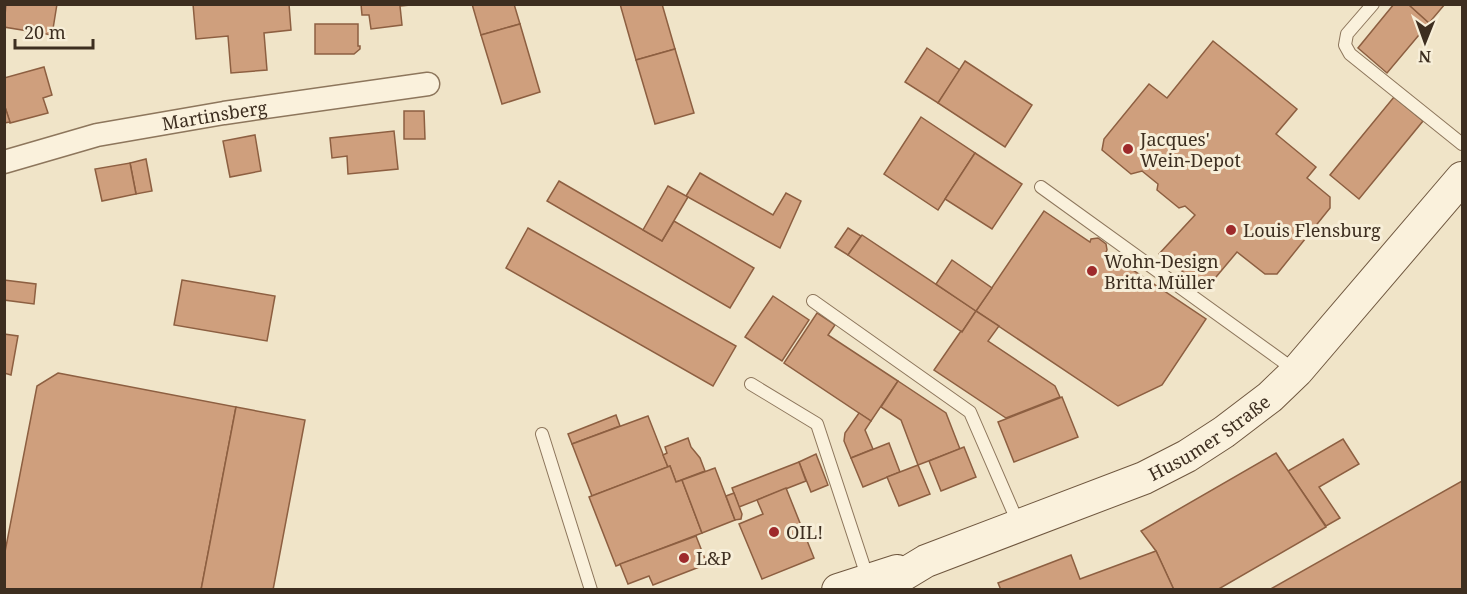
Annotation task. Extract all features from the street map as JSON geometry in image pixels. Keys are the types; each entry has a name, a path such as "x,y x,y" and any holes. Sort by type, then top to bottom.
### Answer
{"main road":[{"name":"Husumer Straße","path":"838,590 873,585 926,561 1144,478 1187,456 1224,432 1270,397 1297,371 1462,178"}],"street":[{"name":"Martinsberg","path":"4,162 97,135 224,113 429,84"}],"lane":[{"path":"1372,4 1347,34 1345,45 1350,54 1462,144"},
{"path":"1041,187 1297,371"},
{"path":"813,301 970,412 1020,526"},
{"path":"751,384 817,424 873,585"},
{"path":"542,434 591,590"}],"building":[{"path":"6,4 57,4 52,35 4,27"},
{"path":"193,4 289,4 291,30 264,33 267,70 231,73 228,36 196,39"},
{"path":"361,4 410,5 400,6 402,25 371,29 369,15 362,15"},
{"path":"472,4 514,4 520,24 481,35"},
{"path":"620,4 662,4 675,49 636,60"},
{"path":"1394,4 1408,4 1429,23 1387,73 1358,48"},
{"path":"1408,4 1445,4 1429,23"},
{"path":"315,24 358,24 360,49 354,54 315,54"},
{"path":"520,24 540,92 502,104 481,35"},
{"path":"1213,41 1297,109 1276,134 1316,167 1307,178 1330,197 1330,208 1277,274 1265,274 1237,252 1206,289 1159,254 1195,215 1185,206 1179,208 1157,190 1158,184 1142,171 1131,174 1102,150 1104,139 1149,84 1167,98"},
{"path":"927,48 960,70 938,103 905,82"},
{"path":"675,49 694,113 655,124 636,60"},
{"path":"965,61 1032,105 1005,147 938,103"},
{"path":"44,67 52,95 43,98 48,113 10,123 4,104 4,78"},
{"path":"1394,97 1423,121 1359,199 1330,175"},
{"path":"4,104 10,122 4,123"},
{"path":"404,111 424,111 425,139 404,139"},
{"path":"921,117 975,153 938,210 884,174"},
{"path":"394,131 398,169 348,174 347,156 332,158 330,138"},
{"path":"255,135 261,171 230,177 223,141"},
{"path":"975,153 1022,184 992,229 945,199"},
{"path":"146,159 152,191 136,194 130,163"},
{"path":"130,163 136,194 102,201 95,169"},
{"path":"700,173 773,215 786,193 801,201 780,248 686,196"},
{"path":"559,181 662,241 674,221 754,268 730,308 547,201"},
{"path":"668,186 688,197 662,241 643,230"},
{"path":"1044,211 1090,242 1091,239 1098,238 1106,244 1106,252 1206,319 1162,385 1118,406 976,311"},
{"path":"528,228 736,346 713,386 506,268"},
{"path":"848,228 861,236 848,255 835,247"},
{"path":"862,235 976,311 962,332 848,255"},
{"path":"952,260 992,288 976,311 936,284"},
{"path":"4,280 36,284 34,304 4,300"},
{"path":"182,280 275,296 267,341 174,325"},
{"path":"773,296 809,320 782,361 745,337"},
{"path":"976,311 999,326 988,341 1055,386 1060,397 1006,418 934,370"},
{"path":"817,313 835,325 828,335 898,381 871,421 784,363"},
{"path":"4,334 18,336 11,375 4,373"},
{"path":"58,373 236,407 201,590 4,590 4,557 37,386"},
{"path":"898,381 946,413 960,449 918,465 901,420 881,407"},
{"path":"1062,397 1078,437 1014,462 998,422"},
{"path":"236,407 305,420 273,590 201,590"},
{"path":"859,413 871,421 865,430 873,449 851,458 844,441 845,433"},
{"path":"616,415 620,426 572,444 568,434"},
{"path":"648,416 668,467 592,496 572,444"},
{"path":"688,438 705,471 676,482 663,455 667,453 665,447"},
{"path":"1343,439 1359,464 1319,487 1340,518 1326,526 1288,471"},
{"path":"889,443 900,472 863,487 851,458"},
{"path":"964,447 976,477 941,491 929,461"},
{"path":"1276,453 1326,527 1217,590 1174,590 1156,551 1141,531"},
{"path":"816,454 828,485 811,492 799,462"},
{"path":"799,462 806,481 739,507 732,488"},
{"path":"918,465 930,494 899,506 887,477"},
{"path":"670,466 676,482 682,480 702,533 616,566 589,497"},
{"path":"715,468 735,520 702,533 682,480"},
{"path":"1462,481 1462,590 1269,590"},
{"path":"786,488 814,558 762,579 739,524 763,514 757,500"},
{"path":"734,493 742,514 741,519 735,520 726,496"},
{"path":"696,536 707,564 653,585 649,576 628,584 620,564"},
{"path":"1156,551 1174,590 1001,590 998,583 1071,555 1080,579"}],"place":[{"name":"Jacques' Wein-Depot","path":"1128,149"},
{"name":"Louis Flensburg","path":"1231,230"},
{"name":"Wohn-Design Britta Müller","path":"1092,271"},
{"name":"OIL!","path":"774,532"},
{"name":"L&P","path":"684,558"}]}
